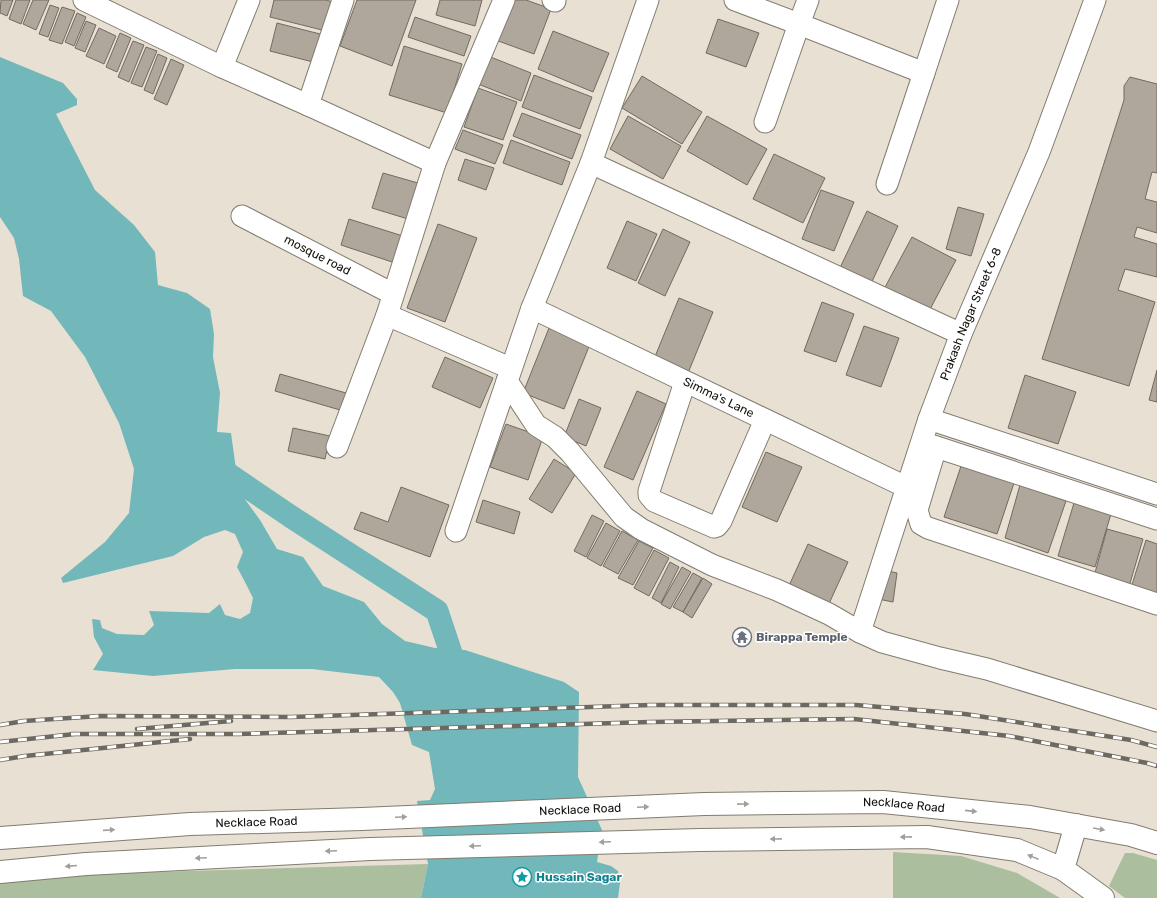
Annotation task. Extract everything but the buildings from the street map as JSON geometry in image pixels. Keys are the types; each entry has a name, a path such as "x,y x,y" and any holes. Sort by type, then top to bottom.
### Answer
{"main road":[{"name":"Necklace Road","path":"0,838 190,824 362,819 704,804 883,802 1030,817 1131,835 1157,843"},
{"path":"1063,869 1076,825"},
{"path":"0,872 94,864 370,849 700,840 927,837 1017,850 1063,869 1102,898"}],"street":[{"path":"84,0 222,67 435,163"},
{"path":"222,67 249,0"},
{"path":"308,105 343,0"},
{"path":"337,447 387,315 435,163 504,0"},
{"path":"456,531 532,308 591,163 648,0"},
{"path":"735,0 924,73"},
{"path":"765,122 808,0"},
{"path":"887,184 948,0"},
{"name":"Prakash Nagar Street 6-8","path":"860,632 906,487 929,445 929,419 961,334 1039,152 1095,0"},
{"path":"591,163 961,334"},
{"name":"mosque road","path":"242,216 393,294"},
{"name":"Simma's Lane","path":"532,308 906,487"},
{"path":"387,315 508,375 536,425 555,437 570,452 624,517 641,529 712,566 778,590 829,614 860,632 882,642 987,669 1157,722"},
{"path":"685,382 649,491 649,495 654,501 714,527 717,526 721,521 765,420"},
{"path":"929,419 1157,494"},
{"path":"1157,519 929,445 917,510 922,524 928,528 1157,604"}],"green space":[{"path":"893,852 961,856 1017,873 1060,898 893,898"},
{"path":"1125,853 1133,853 1157,860 1157,898 1125,898 1109,886"},
{"path":"428,864 421,898 0,898 0,881 85,874"}],"water":[{"path":"0,57 63,83 77,99 77,105 56,114 95,190 134,225 155,252 158,285 187,293 210,309 214,334 213,357 220,393 217,432 231,433 239,491 260,520 277,549 303,557 323,586 364,602 382,624 405,641 435,648 465,650 564,682 579,692 578,777 602,830 597,862 611,866 618,871 620,883 618,898 421,898 428,864 417,801 430,800 435,789 429,752 412,745 400,703 393,692 379,677 312,669 235,669 153,676 93,670 103,654 94,637 92,619 100,620 102,628 117,634 144,635 154,625 149,611 209,613 220,604 225,615 240,619 250,613 253,598 237,567 243,552 235,534 225,530 204,537 173,556 63,583 61,578 105,542 129,513 134,469 119,423 85,357 51,311 23,296 19,259 14,238 0,217"}],"waterway":[{"path":"212,463 290,516 437,611 452,656 466,675"}],"railway":[{"path":"0,725 24,721 100,716 291,717 650,705 856,705 965,714 1131,740 1157,747"},
{"path":"71,734 238,734 650,722 854,719 1009,736 1157,766"},
{"path":"137,729 231,721"},
{"path":"0,742 75,734"},
{"path":"0,760 25,756 190,739"}],"place":[{"name":"Birappa Temple","path":"742,637"},
{"name":"Hussain Sagar","path":"522,877"}]}
